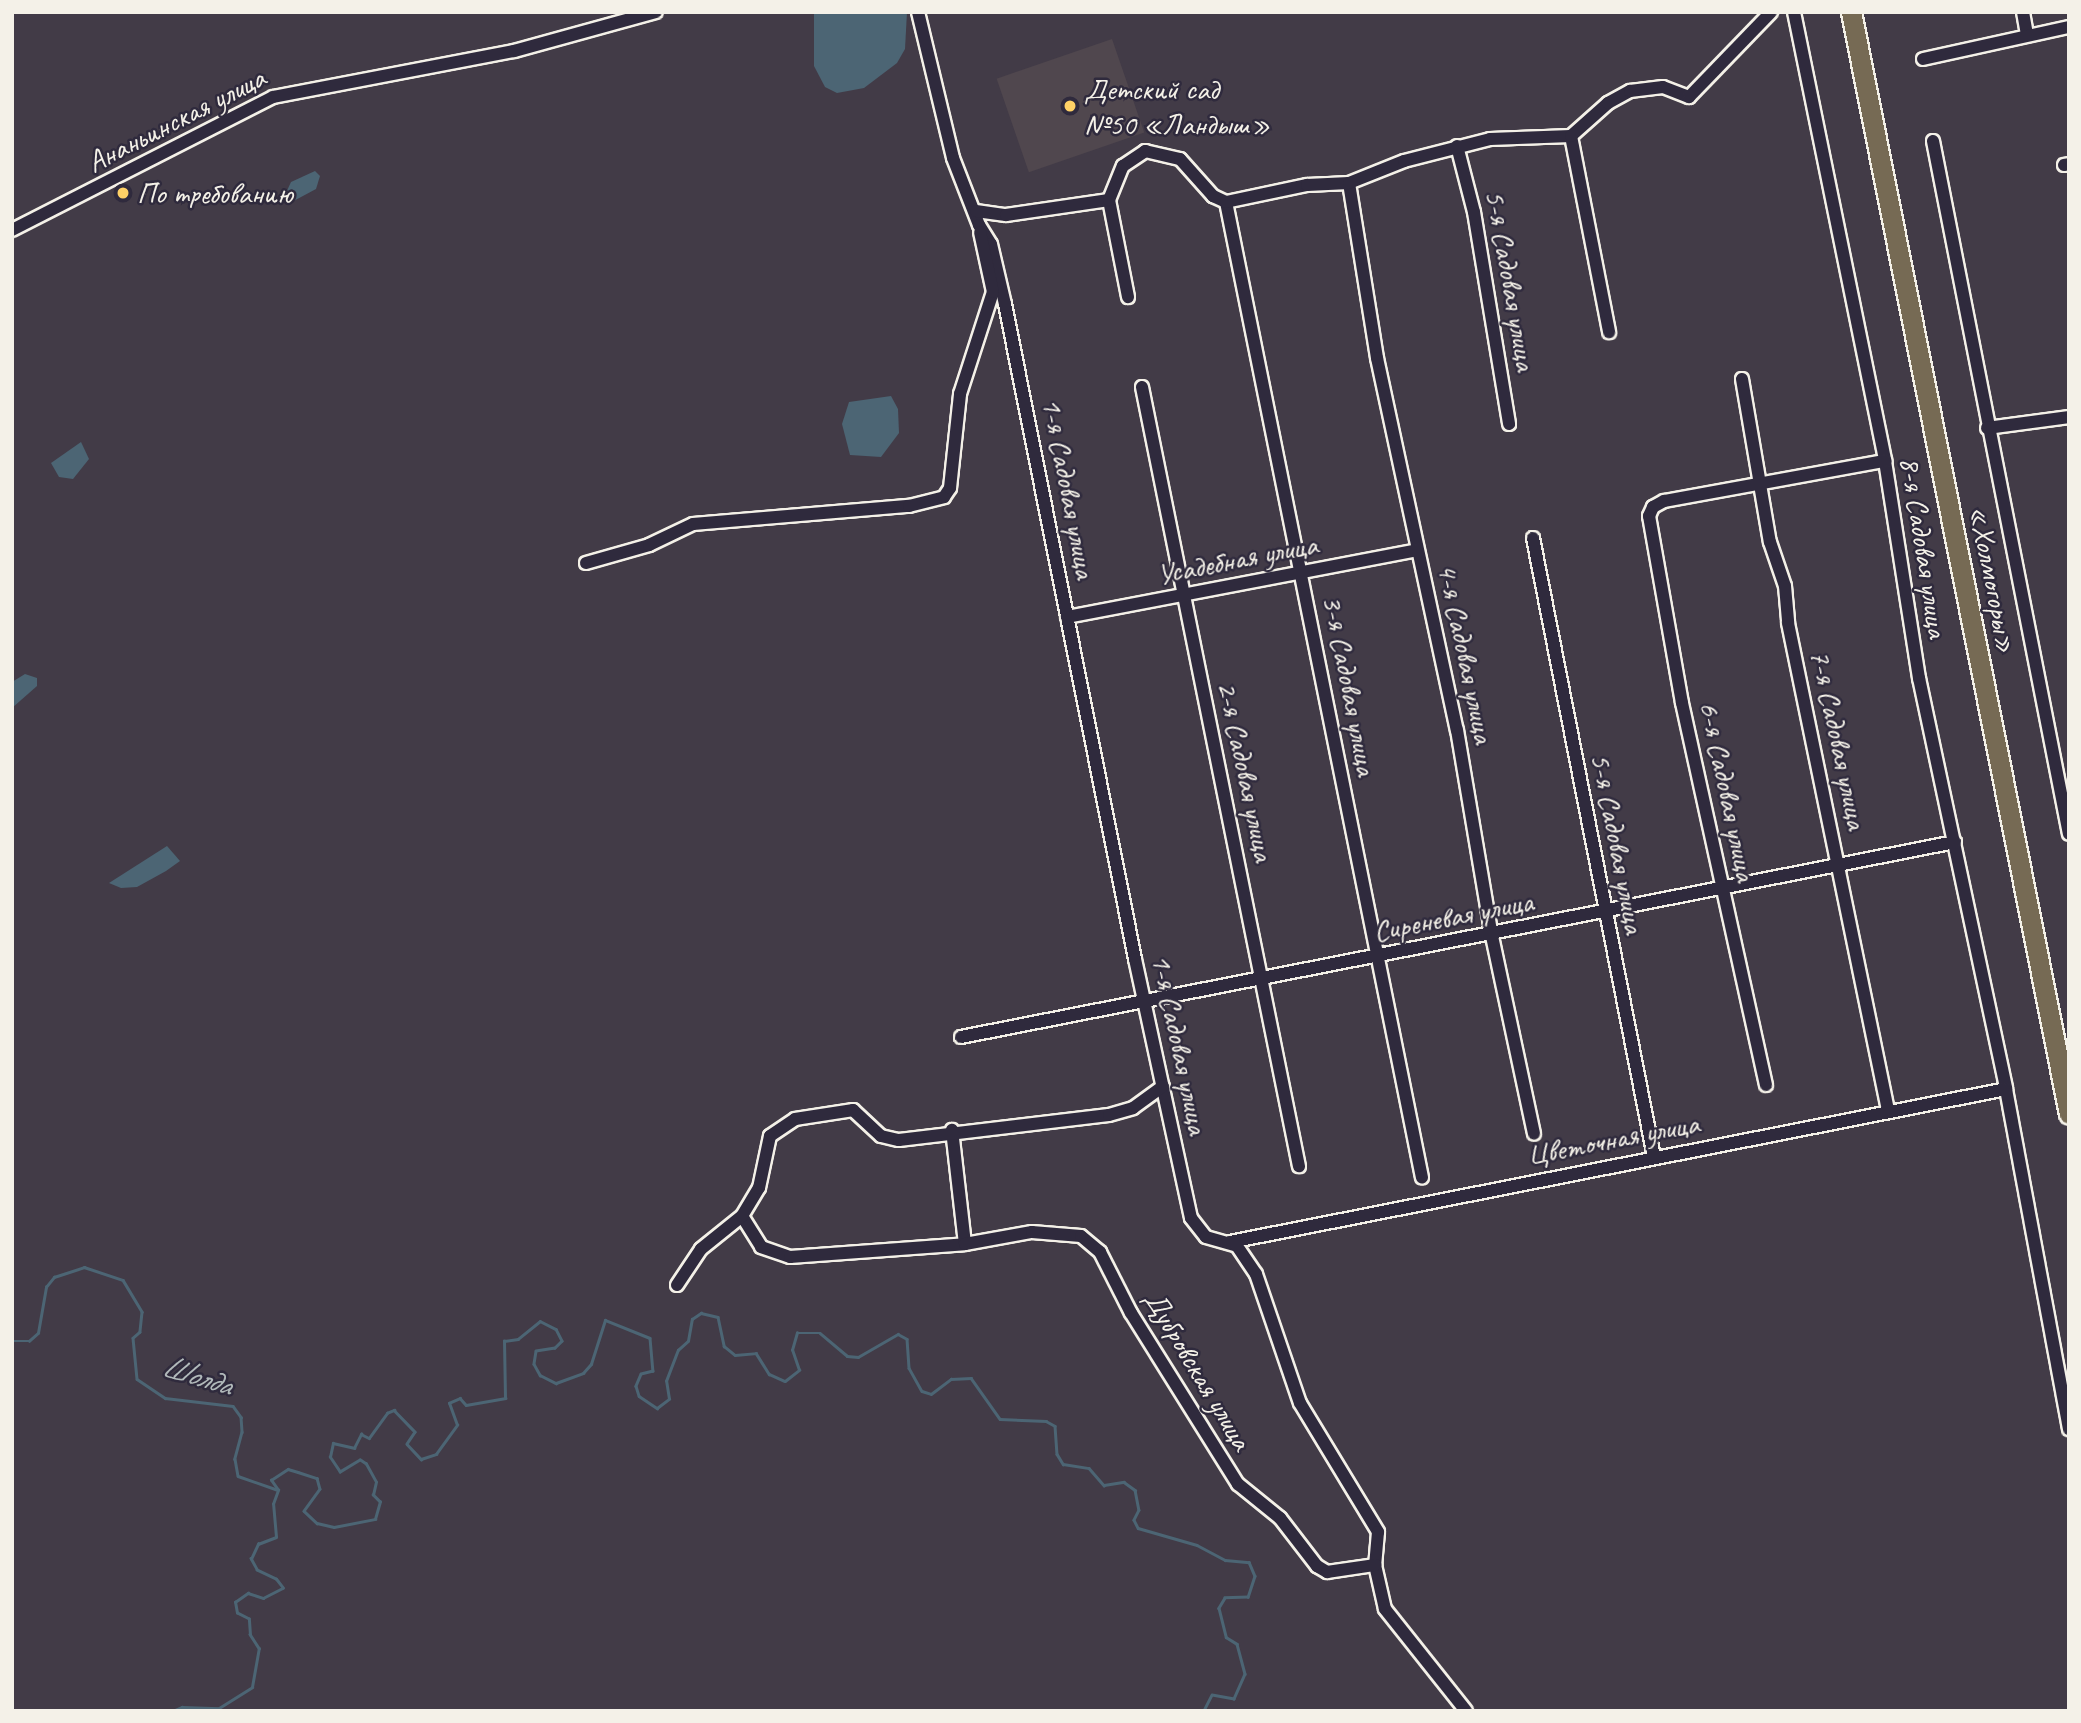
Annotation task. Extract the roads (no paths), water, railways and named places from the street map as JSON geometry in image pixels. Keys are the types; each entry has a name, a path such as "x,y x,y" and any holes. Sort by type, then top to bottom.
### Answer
{"highway":[{"name":"«Холмогоры»","path":"1850,12 2069,1114"}],"street":[{"name":"Ананьинская улица","path":"12,229 273,97 514,51 656,12"},
{"name":"1-я Садовая улица","path":"918,12 953,158 976,211 979,225 992,244 1191,1218 1206,1237 1230,1242 1244,1253 1256,1274 1300,1404 1378,1532 1375,1564 1385,1609 1466,1711"},
{"path":"1128,297 1109,200 1123,166 1145,151 1181,159 1213,196 1226,202 1307,185 1349,183 1457,146 1490,139 1571,136 1608,103 1630,91 1663,87 1689,97 1771,12"},
{"name":"8-я Садовая улица","path":"1794,12 1885,461 1912,641 2006,1089 2069,1429"},
{"path":"2023,12 2027,34"},
{"path":"1923,59 2027,34 2069,27"},
{"path":"1571,136 1609,332"},
{"path":"1933,141 1987,428 2068,826"},
{"name":"5-я Садовая улица","path":"1457,146 1474,212 1509,424"},
{"name":"4-я Садовая улица","path":"1349,183 1377,358 1457,730 1492,936 1534,1134"},
{"path":"976,211 1006,215 1109,200"},
{"name":"3-я Садовая улица","path":"1226,202 1422,1178"},
{"path":"586,562 649,545 693,524 909,506 944,497 950,488 960,394 1001,298"},
{"name":"7-я Садовая улица","path":"1742,379 1762,482 1770,542 1784,586 1788,623 1888,1110"},
{"name":"2-я Садовая улица","path":"1142,387 1299,1166"},
{"path":"1987,428 2069,417"},
{"path":"1762,482 1885,461"},
{"name":"6-я Садовая улица","path":"1762,482 1653,507 1649,516 1721,889 1766,1085"},
{"name":"5-я Садовая улица","path":"1533,538 1603,912 1654,1157"},
{"name":"Усадебная улица","path":"1067,617 1184,598 1417,550"},
{"name":"Сиреневая улица","path":"961,1037 1263,981 1955,842"},
{"path":"677,1285 701,1249 742,1216 759,1188 769,1136 795,1119 853,1110 889,1140 952,1130 1109,1115 1133,1108 1163,1086"},
{"name":"Цветочная улица","path":"1230,1242 1888,1110 2006,1089"},
{"path":"952,1130 965,1244"},
{"name":"Дубровская улица","path":"742,1216 761,1247 790,1257 965,1244 1032,1232 1081,1236 1100,1252 1131,1313 1238,1484 1280,1518 1306,1556 1326,1572 1375,1564"}],"water":[{"path":"814,12 907,12 905,49 897,63 864,88 837,93 825,87 814,66"},
{"path":"315,171 320,176 316,189 288,204 285,195 291,182"},
{"path":"891,396 898,409 899,433 881,457 850,455 842,424 849,402"},
{"path":"81,442 89,459 73,479 59,477 51,463"},
{"path":"25,674 37,678 37,686 12,708 12,682"},
{"path":"167,846 180,861 166,871 137,887 121,888 109,883"}],"waterway":[{"name":"Шолда","path":"12,1341 29,1341 38,1333 46,1287 54,1277 84,1267 123,1280 142,1312 140,1332 133,1338 137,1379 165,1398 233,1406 241,1417 242,1432 235,1459 238,1476 278,1490"},
{"path":"278,1490 271,1480 288,1469 317,1478 320,1489 304,1511 317,1523 334,1527 375,1519 380,1502 373,1495 376,1482 366,1464 360,1460 340,1472 330,1457 333,1443 354,1448 361,1434 369,1438 387,1413 394,1410 415,1432 407,1444 421,1459 436,1454 457,1425 449,1403 460,1398 466,1405 505,1398 504,1341 518,1339 540,1321 556,1329 562,1341 555,1348 536,1351 534,1364 540,1375 556,1383 583,1373 591,1364 605,1320 650,1338 653,1371 641,1374 636,1386 639,1396 657,1408 669,1399 666,1381 678,1350 688,1341 692,1319 701,1313 718,1317 724,1346 735,1355 756,1353 769,1374 785,1381 799,1370 792,1350 797,1333 820,1333 847,1356 858,1357 898,1334 907,1339 909,1368 922,1391 931,1394 951,1379 971,1378 1000,1419 1046,1421 1055,1426 1057,1454 1063,1464 1089,1468 1104,1485 1124,1482 1135,1490 1139,1510 1134,1520 1138,1528 1197,1545 1225,1560 1249,1562 1255,1576 1248,1597 1225,1598 1219,1608 1226,1637 1237,1644 1245,1674 1234,1699 1212,1695 1204,1711"},
{"path":"173,1711 182,1707 219,1708 252,1687 259,1649 250,1635 249,1619 237,1613 235,1602 248,1593 263,1598 283,1588 276,1579 257,1570 251,1559 258,1544 276,1537 273,1504 278,1490"}],"place":[{"name":"Детский сад №50 «Ландыш»","path":"1070,106"},
{"name":"По требованию","path":"123,193"}]}
